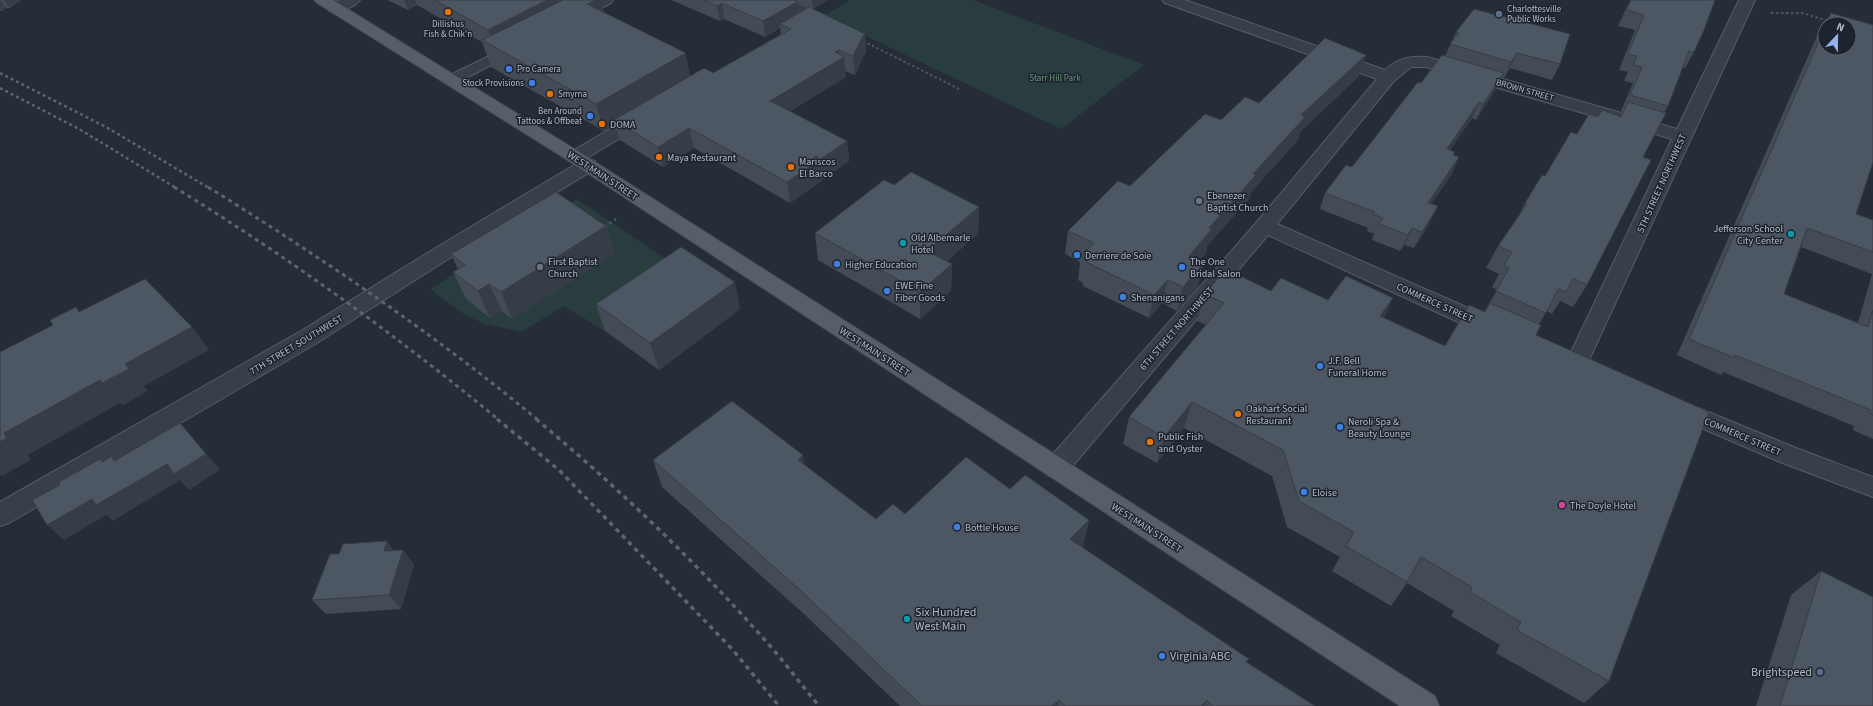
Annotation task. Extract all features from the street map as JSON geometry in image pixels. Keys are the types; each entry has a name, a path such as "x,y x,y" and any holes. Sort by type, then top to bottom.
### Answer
{"main road":[{"name":"WEST MAIN STREET","path":"336,3 452,80 582,161 1425,706"}],"street":[{"path":"780,0 814,17 790,31"},
{"path":"1170,0 1388,77"},
{"name":"5TH STREET NORTHWEST","path":"1576,366 1643,224 1681,136 1744,7"},
{"name":"BROWN STREET","path":"1388,77 1402,63 1413,61 1427,62 1681,136"},
{"name":"6TH STREET NORTHWEST","path":"1056,468 1264,226 1388,77"},
{"name":"7TH STREET SOUTHWEST","path":"0,515 309,337 441,254 582,161 655,110"},
{"name":"COMMERCE STREET","path":"1264,226 1506,334"},
{"path":"1555,356 1598,374"},
{"name":"COMMERCE STREET","path":"1661,402 1788,455 1873,487"}],"lane":[{"path":"567,20 606,0"},
{"path":"452,80 526,42"}],"path":[{"path":"1744,7 1761,18 1771,12 1789,12 1817,19"},
{"path":"863,42 961,90"},
{"path":"604,227 616,219"}],"green space":[{"name":"Starr Hill Park","path":"850,0 973,0 1144,65 1061,129 824,16"},
{"path":"577,199 688,274 605,331 564,306 521,332 485,324 465,315 430,289"}],"building":[{"path":"435,0 547,0 488,30"},
{"path":"563,0 596,0 587,4 686,53 596,104 482,40"},
{"path":"703,0 794,0 797,2 763,21 722,3 717,6"},
{"path":"1631,0 1715,0 1694,52 1689,51 1668,106 1630,95 1642,67 1633,65 1637,56 1628,54 1644,15 1627,10"},
{"path":"809,7 865,34 853,56 839,50 835,52 844,57 770,101 847,141 787,182 689,128 658,147 614,120 704,68 713,73 791,29 780,24"},
{"path":"1474,9 1570,34 1560,64 1517,53 1511,62 1450,44 1459,33 1456,32"},
{"name":"Jefferson School City Center","path":"1831,13 1842,16 1830,16"},
{"name":"Jefferson School City Center","path":"1857,20 1873,25 1873,162 1856,214 1873,220 1873,252 1807,228 1784,294 1868,327 1873,310 1873,415 1870,414 1871,410 1735,355 1735,358 1689,339 1817,45 1817,56 1857,56"},
{"path":"1325,38 1366,55 1301,115 1305,117 1253,174 1256,175 1209,228 1212,229 1189,256 1204,263 1183,287 1168,280 1154,295 1086,262 1088,260 1081,256 1094,243 1068,231 1118,181 1130,186 1205,114 1221,120 1245,97 1259,103"},
{"path":"1442,55 1504,73 1483,104 1479,102 1447,149 1455,152 1453,155 1459,157 1428,203 1438,206 1422,232 1412,228 1408,235 1379,224 1383,218 1373,214 1375,212 1325,193 1346,165 1352,167 1418,82 1421,83"},
{"path":"1628,102 1666,113 1643,157 1651,160 1587,285 1573,278 1566,292 1558,289 1546,313 1496,291 1509,268 1504,265 1512,252 1498,246 1527,204 1525,203 1542,175 1545,176 1571,132 1577,134 1589,114 1598,117 1602,110 1621,117"},
{"path":"911,172 979,207 927,251 952,264 920,292 815,233 884,180 894,185"},
{"path":"556,192 606,226 501,292 489,284 478,291 453,272 465,265 451,254"},
{"path":"681,247 735,282 650,343 596,304"},
{"path":"1226,269 1271,291 1281,278 1328,300 1346,276 1393,298 1380,316 1445,346 1469,305 1485,312 1490,303 1541,325 1536,335 1709,412 1609,681 1517,630 1521,622 1470,592 1472,587 1421,557 1407,582 1346,546 1354,532 1299,501 1283,450 1192,402 1164,437 1129,417 1224,303 1205,294"},
{"path":"145,279 192,327 125,364 129,369 102,383 100,380 4,433 7,438 0,442 0,352 53,325 50,320 76,307 79,312"},
{"path":"732,401 803,455 798,460 876,519 893,504 905,514 966,457 1010,489 1025,475 1089,520 1070,539 1249,659 1246,662 1315,706 1213,706 1207,700 1201,706 1065,706 1059,700 1052,706 922,706 799,589 653,460"},
{"path":"180,423 206,454 174,474 167,464 96,505 92,499 47,525 32,500 60,485 59,482 100,459 102,462 112,456 114,461"},
{"path":"387,541 384,551 403,550 389,595 312,600 330,554 339,554 343,544"},
{"name":"Brightspeed","path":"1821,571 1873,597 1873,706 1780,706"}],"railway":[{"path":"0,73 106,127 209,188"},
{"path":"0,88 79,129 176,188"},
{"path":"174,187 258,241 341,298 381,327 499,420"},
{"path":"208,187 293,241 377,298 459,357 538,420"},
{"path":"497,419 559,470 733,650 779,706"},
{"path":"536,419 625,497 710,580 763,638 819,706"}],"place":[{"name":"Dillishus Fish & Chik'n","path":"448,12"},
{"name":"Charlottesville Public Works","path":"1499,14"},
{"name":"Pro Camera","path":"509,69"},
{"name":"Stock Provisions","path":"532,83"},
{"name":"Smyrna","path":"550,94"},
{"name":"Ben Around Tattoos & Offbeat","path":"590,116"},
{"name":"DOMA","path":"602,124"},
{"name":"Maya Restaurant","path":"659,157"},
{"name":"Mariscos El Barco","path":"791,167"},
{"name":"Ebenezer Baptist Church","path":"1199,201"},
{"name":"Jefferson School City Center","path":"1791,234"},
{"name":"Old Albemarle Hotel","path":"903,243"},
{"name":"Derriere de Soie","path":"1077,255"},
{"name":"Higher Education","path":"837,264"},
{"name":"First Baptist Church","path":"540,267"},
{"name":"The One Bridal Salon","path":"1182,267"},
{"name":"EWE Fine Fiber Goods","path":"887,291"},
{"name":"Shenanigans","path":"1123,297"},
{"name":"J.F. Bell Funeral Home","path":"1320,366"},
{"name":"Oakhart Social Restaurant","path":"1238,414"},
{"name":"Neroli Spa & Beauty Lounge","path":"1340,427"},
{"name":"Public Fish and Oyster","path":"1150,442"},
{"name":"Eloise","path":"1304,492"},
{"name":"The Doyle Hotel","path":"1562,505"},
{"name":"Bottle House","path":"957,527"},
{"name":"Six Hundred West Main","path":"907,619"},
{"name":"Virginia ABC","path":"1162,656"},
{"name":"Brightspeed","path":"1820,672"}]}
